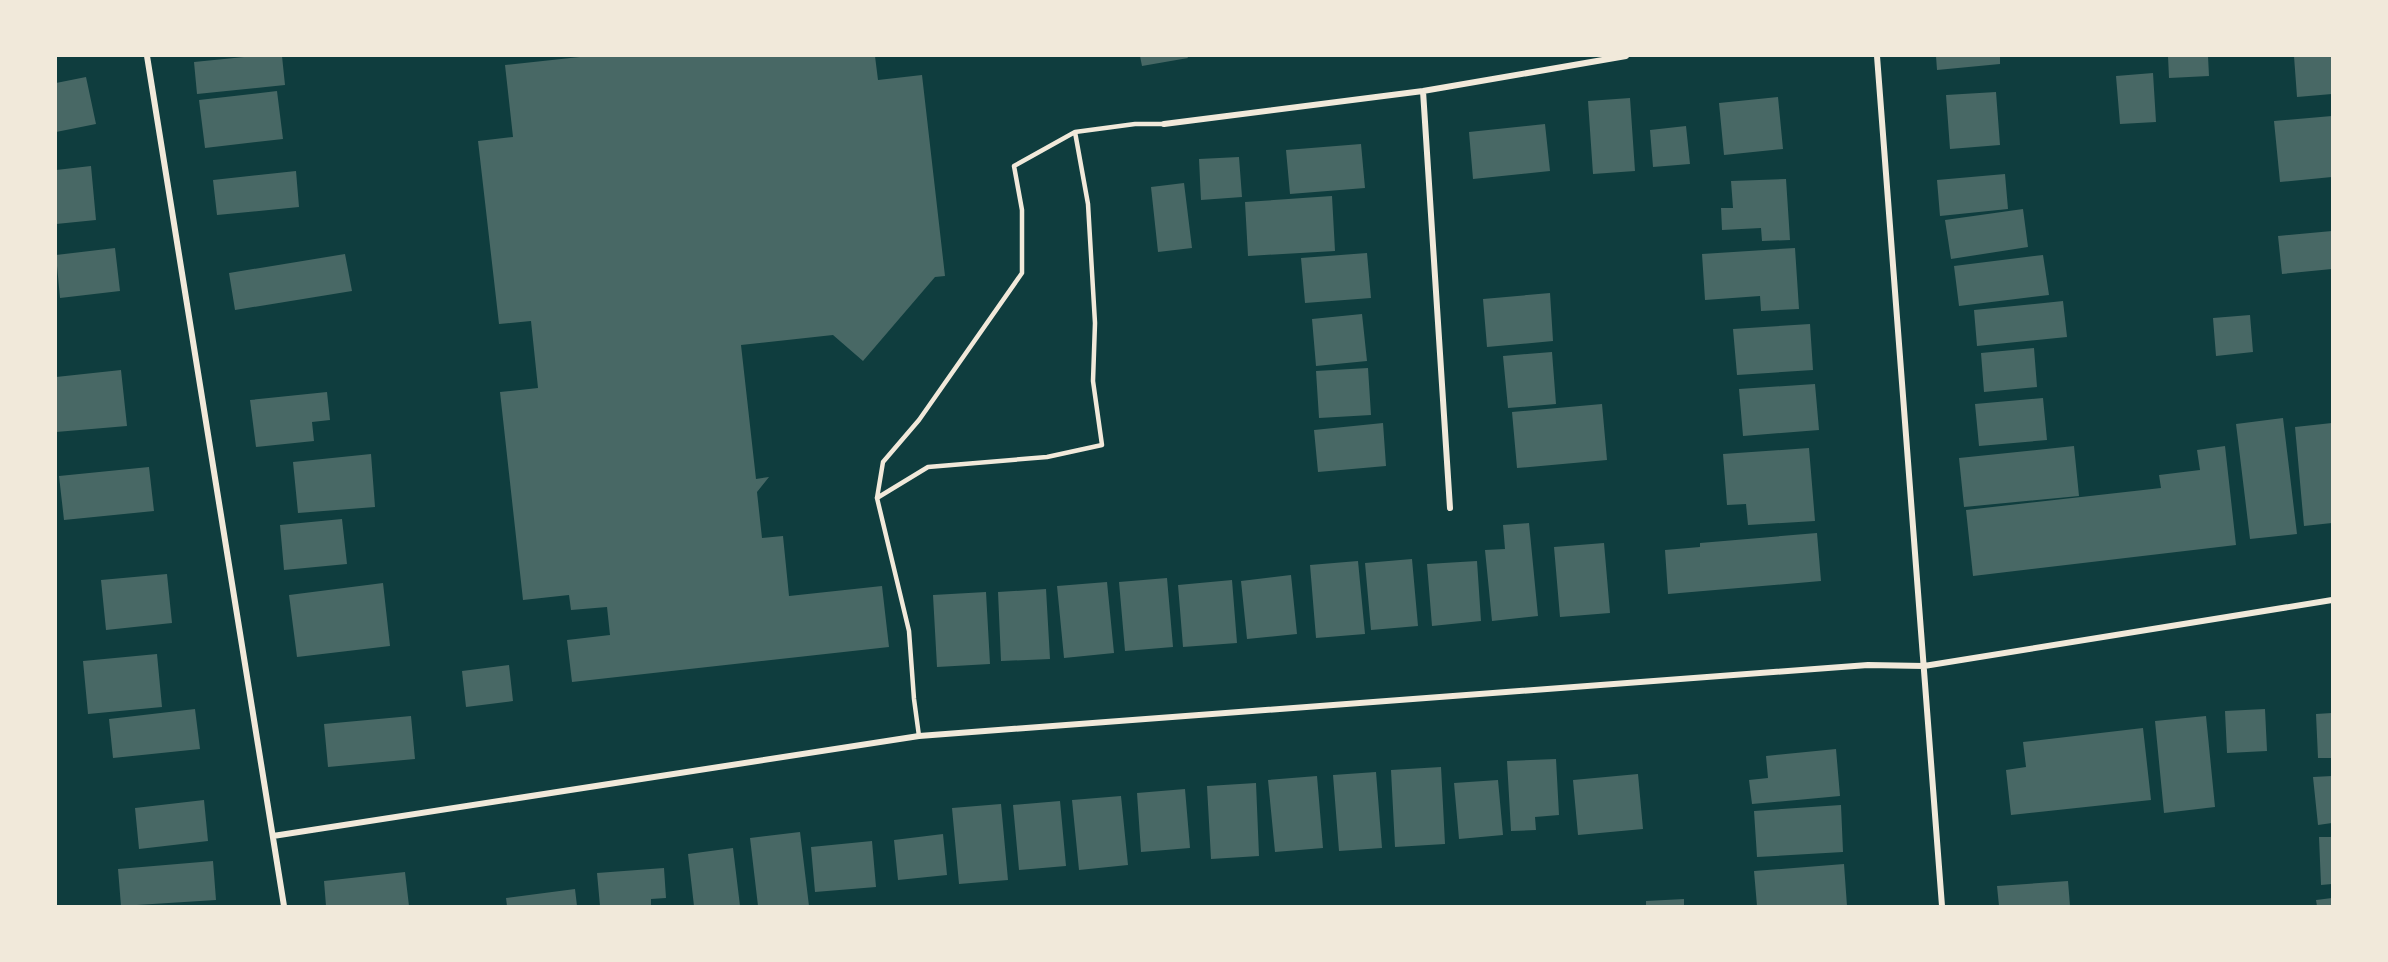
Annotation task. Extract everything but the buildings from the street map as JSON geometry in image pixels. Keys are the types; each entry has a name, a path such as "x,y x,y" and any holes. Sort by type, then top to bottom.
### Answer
{"street":[{"path":"147,56 284,906"},
{"path":"1164,124 1423,91 1626,56"},
{"path":"1877,56 1942,906"},
{"path":"1423,91 1450,508"},
{"path":"273,836 919,736 1868,665 1924,666 2332,600"}],"lane":[{"path":"919,736 909,631 877,498 884,462 919,420 1022,273 1022,210 1014,166 1075,132 1135,124 1164,124"},
{"path":"877,498 928,468 1047,457 1102,445 1093,381 1095,323 1088,204 1075,132"}]}
